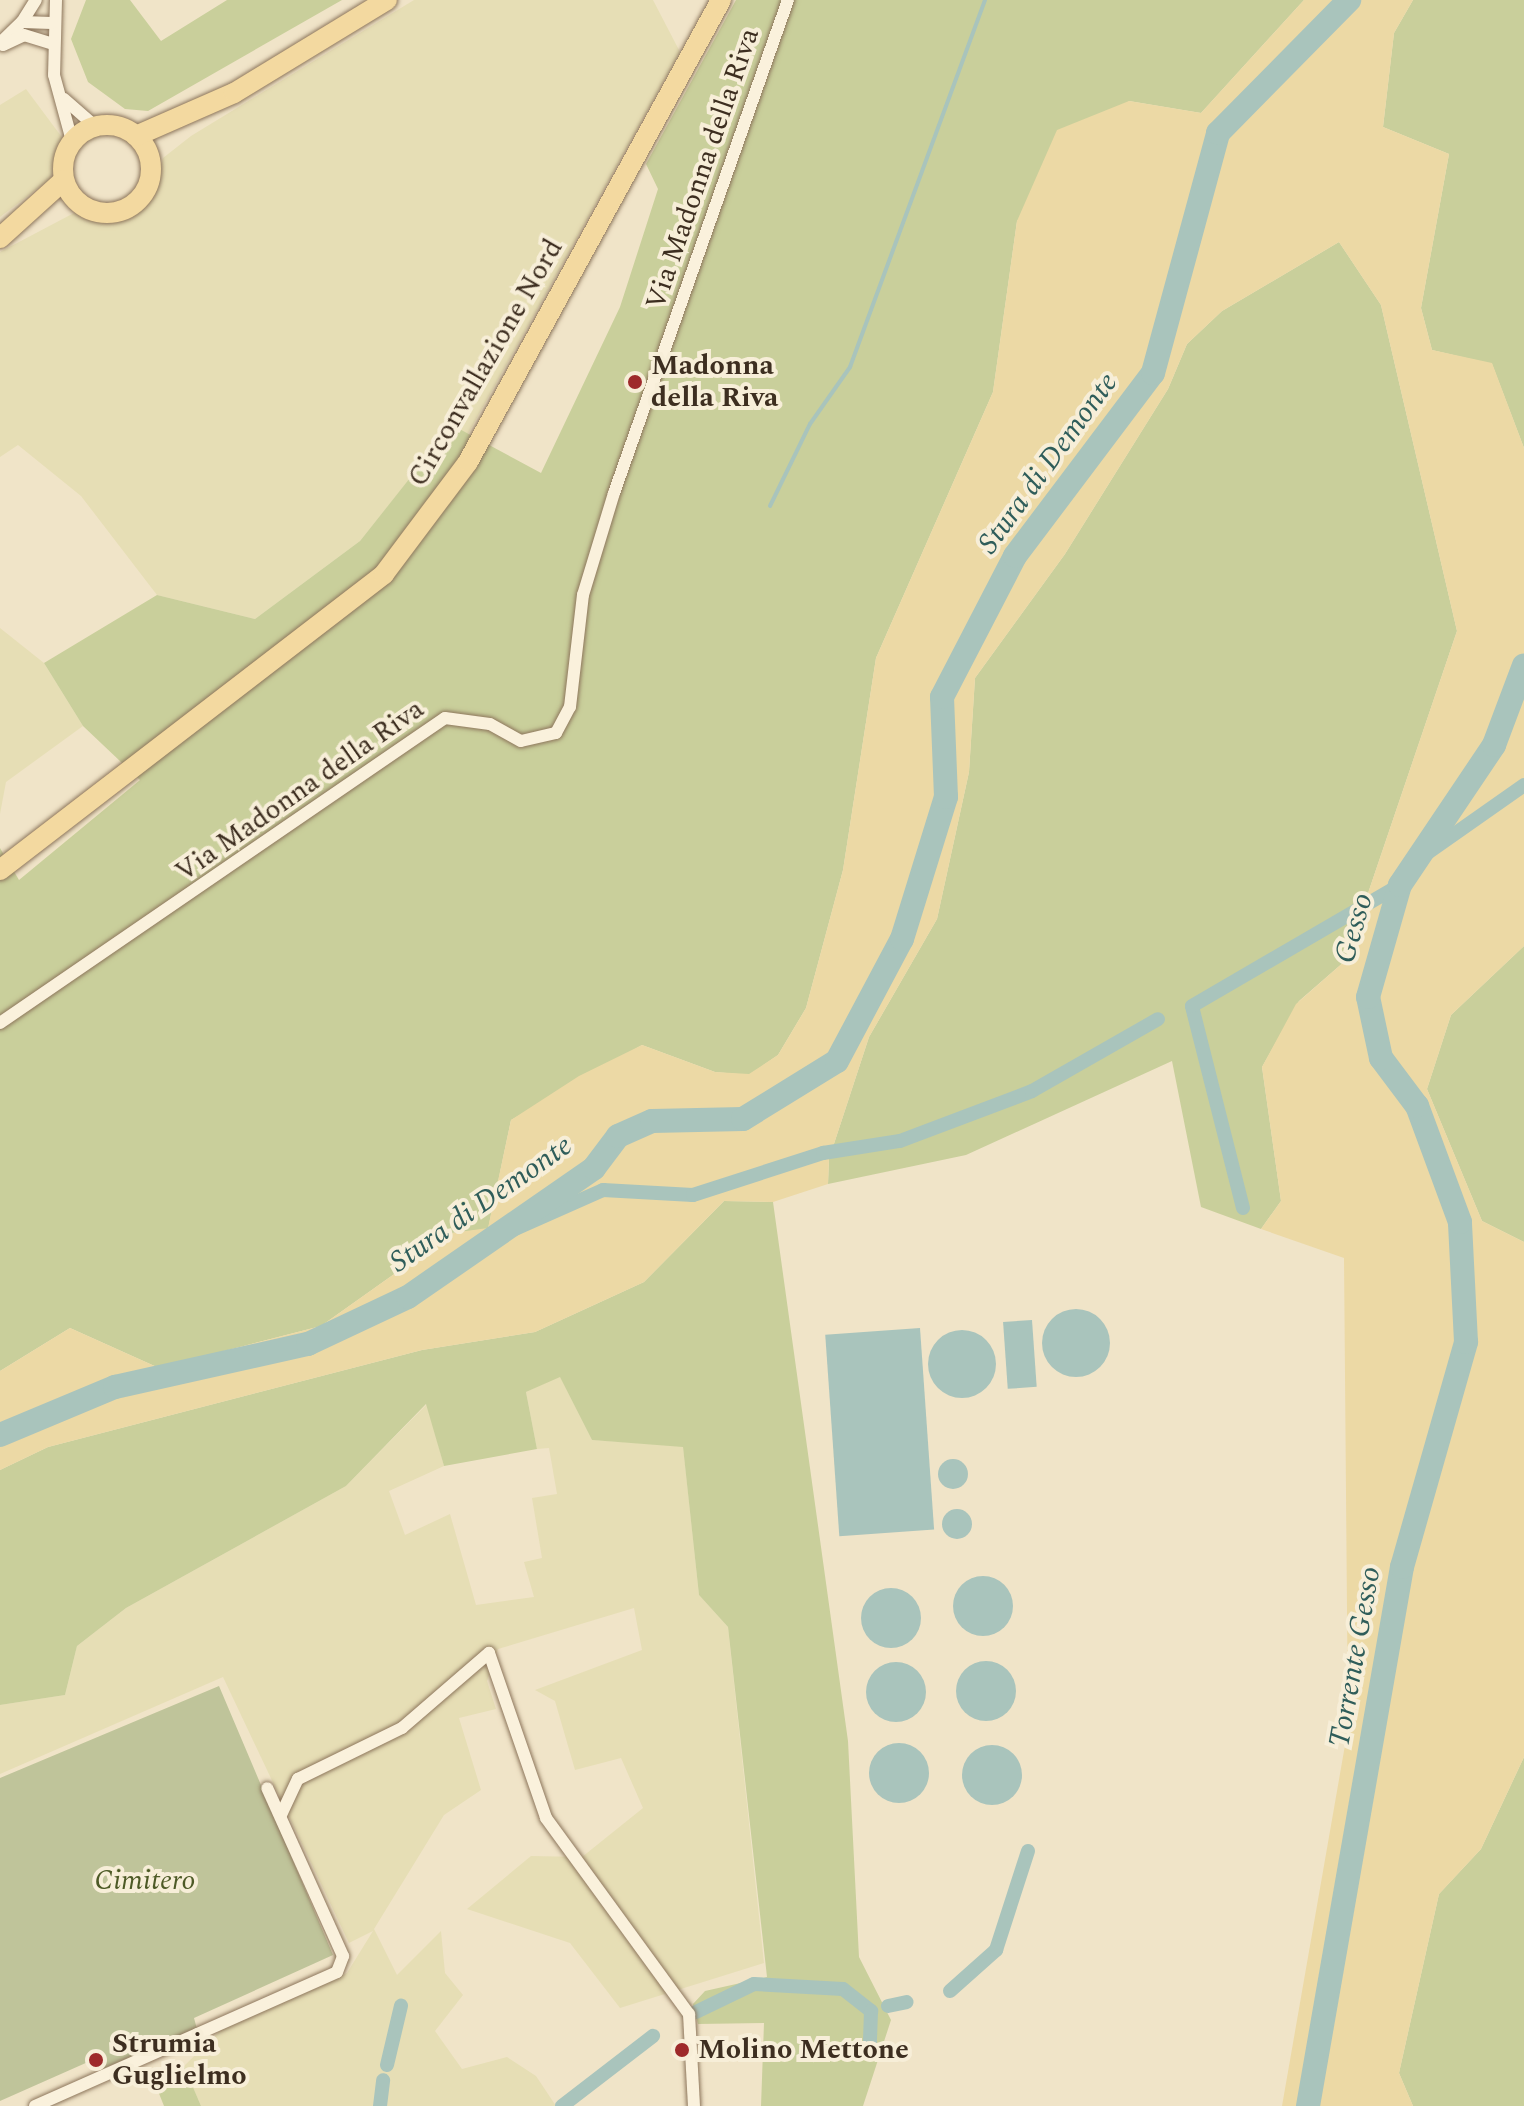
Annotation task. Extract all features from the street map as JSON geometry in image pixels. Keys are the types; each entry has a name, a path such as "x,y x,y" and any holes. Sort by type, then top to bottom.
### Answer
{"main road":[{"path":"149,156 234,93 387,0"},
{"name":"Circonvallazione Nord","path":"0,870 384,574 468,462 721,0"},
{"path":"1,237 64,180 72,141 95,126 136,136 234,93"},
{"path":"64,180 78,202 107,213 128,207 148,184 149,156 136,136"},
{"path":"1,237 78,202"}],"street":[{"path":"0,45 22,22 36,0"},
{"path":"56,0 51,43 72,141"},
{"name":"Via Madonna della Riva","path":"0,1023 445,718 490,724 521,741 556,733 570,707 583,595 614,493 788,0"},
{"path":"22,22 52,23"},
{"path":"0,45 24,35 51,43"},
{"path":"62,98 95,126"},
{"path":"281,1815 298,1779 402,1728 489,1653 546,1818 689,2014 694,2106"},
{"path":"35,2106 337,1972 343,1956 267,1788"}],"shaded area":[{"path":"414,0 653,0 680,52 468,434 452,426 360,541 255,619 157,595 81,496 18,445 0,457 0,252 74,213 128,217 151,197 163,158 191,136"},
{"path":"26,89 64,140 50,179 0,217 0,105"},
{"path":"0,628 44,663 83,726 6,782 0,814"},
{"path":"560,1376 592,1440 683,1446 699,1595 728,1627 764,1963 620,2008 570,1943 467,1909 531,1856 582,1857 643,1808 621,1758 575,1770 555,1701 535,1690 642,1650 634,1608 498,1649 487,1681 496,1709 459,1718 481,1790 444,1815 374,1929 397,1975 441,1931 445,1973 463,1995 435,2031 462,2069 507,2057 536,2076 556,2106 201,2106 184,2066 221,2030 347,1973 373,1931 349,1943 223,1677 0,1774 0,1705 65,1695 77,1646 126,1608 346,1486 427,1404 444,1466 389,1491 405,1535 450,1514 476,1605 534,1597 524,1562 542,1558 532,1498 557,1494 549,1448 537,1449 526,1392"}],"green space":[{"path":"86,0 130,0 161,41 227,0 342,0 148,111 125,109 88,82 71,39"},
{"path":"736,0 1304,0 1201,113 1129,101 1017,221 993,392 876,658 843,870 806,1008 778,1055 749,1075 715,1072 642,1045 511,1120 488,1229 452,1233 321,1326 159,1368 70,1328 0,1371 0,848 19,880 140,780 83,726 44,663 157,595 255,619 360,541 452,425 541,473 620,307 658,189 646,164"},
{"path":"1413,0 1524,0 1524,448 1492,364 1432,350 1421,308 1449,154 1383,127 1394,33"},
{"path":"1339,242 1381,305 1457,631 1345,961 1299,1001 1262,1067 1281,1201 1261,1229 1201,1207 1172,1061 966,1155 828,1184 829,1159 869,1037 937,919 969,772 975,678 1065,554 1168,389 1187,344 1222,311"},
{"path":"1524,946 1524,1242 1482,1221 1427,1089 1451,1015"},
{"path":"724,1201 773,1202 848,1741 859,1957 891,2020 863,2106 761,2106 764,2023 698,2024 693,2004 705,1991 767,1977 728,1627 699,1595 683,1447 592,1440 560,1377 526,1392 537,1449 444,1466 426,1404 346,1486 126,1608 77,1646 65,1695 0,1705 0,1470 48,1447 422,1350 535,1332 644,1282"},
{"name":"Cimitero","path":"219,1686 333,1955 194,2018 197,2029 102,2069 97,2058 0,2101 0,1778"},
{"path":"1524,1757 1524,2106 1413,2106 1399,2073 1439,1894 1481,1849"},
{"path":"184,2066 201,2106 164,2106 154,2081"}],"sand":[{"path":"1304,0 1413,0 1394,33 1383,127 1449,154 1421,308 1432,350 1492,363 1524,448 1524,946 1451,1015 1427,1089 1482,1221 1524,1242 1524,1757 1481,1849 1439,1894 1399,2073 1413,2106 1282,2106 1348,1728 1344,1258 1261,1229 1281,1201 1262,1067 1296,1004 1345,961 1457,631 1381,305 1339,242 1222,311 1187,344 1168,389 1065,554 975,678 969,772 937,919 869,1037 829,1159 828,1184 773,1202 724,1201 644,1282 535,1332 422,1350 48,1447 0,1470 0,1371 70,1328 159,1368 321,1326 452,1233 488,1228 511,1120 579,1076 642,1045 715,1072 749,1074 778,1055 806,1008 843,870 876,658 993,392 1017,221 1057,130 1129,101 1201,113"}],"water":[{"path":"1069,1309 1083,1309 1095,1314 1105,1324 1110,1343 1105,1362 1095,1372 1083,1377 1069,1377 1057,1372 1047,1362 1042,1350 1042,1336 1047,1324 1057,1314"},
{"path":"1032,1320 1037,1387 1008,1389 1003,1322"},
{"path":"920,1328 934,1530 839,1536 825,1335"},
{"path":"962,1330 986,1340 996,1364 986,1388 962,1398 938,1388 928,1364 938,1340"},
{"path":"953,1459 963,1464 968,1474 963,1484 953,1489 943,1484 938,1474 943,1464"},
{"path":"957,1509 967,1514 972,1524 967,1534 957,1539 947,1534 942,1524 947,1514"},
{"path":"983,1576 1004,1585 1013,1606 1004,1627 983,1636 962,1627 953,1606 962,1585"},
{"path":"891,1588 912,1597 921,1618 912,1639 891,1648 870,1639 861,1618 870,1597"},
{"path":"986,1661 1007,1670 1016,1691 1007,1712 986,1721 965,1712 956,1691 965,1670"},
{"path":"896,1662 917,1671 926,1692 917,1713 896,1722 875,1713 866,1692 875,1671"},
{"path":"899,1743 920,1752 929,1773 920,1794 899,1803 878,1794 869,1773 878,1752"},
{"path":"992,1745 1013,1754 1022,1775 1013,1796 992,1805 971,1796 962,1775 971,1754"}],"waterway":[{"path":"770,506 810,424 850,367 985,0"},
{"name":"Stura di Demonte","path":"0,1435 115,1387 308,1344 408,1297 594,1168 618,1136 652,1121 743,1119 837,1061 902,939 946,797 942,697 1015,556 1153,373 1218,133 1349,0"},
{"name":"Torrente Gesso","path":"1308,2106 1402,1567 1466,1342 1460,1222 1417,1106 1381,1058 1368,997 1400,885 1494,745 1524,665"},
{"path":"1426,854 1524,785"},
{"name":"Gesso","path":"1243,1208 1192,1006 1400,885"},
{"path":"479,1245 603,1190 693,1195 823,1153 900,1141 1032,1091 1158,1019"},
{"path":"950,1991 996,1950 1028,1851"},
{"path":"696,2012 754,1984 843,1989 871,2011 870,2043"},
{"path":"888,2006 907,2002"},
{"path":"387,2065 401,2006"},
{"path":"562,2106 653,2036"},
{"path":"380,2106 383,2080"}],"place":[{"name":"Madonna della Riva","path":"635,382"},
{"name":"Molino Mettone","path":"682,2050"},
{"name":"Strumia Guglielmo","path":"96,2060"}]}
